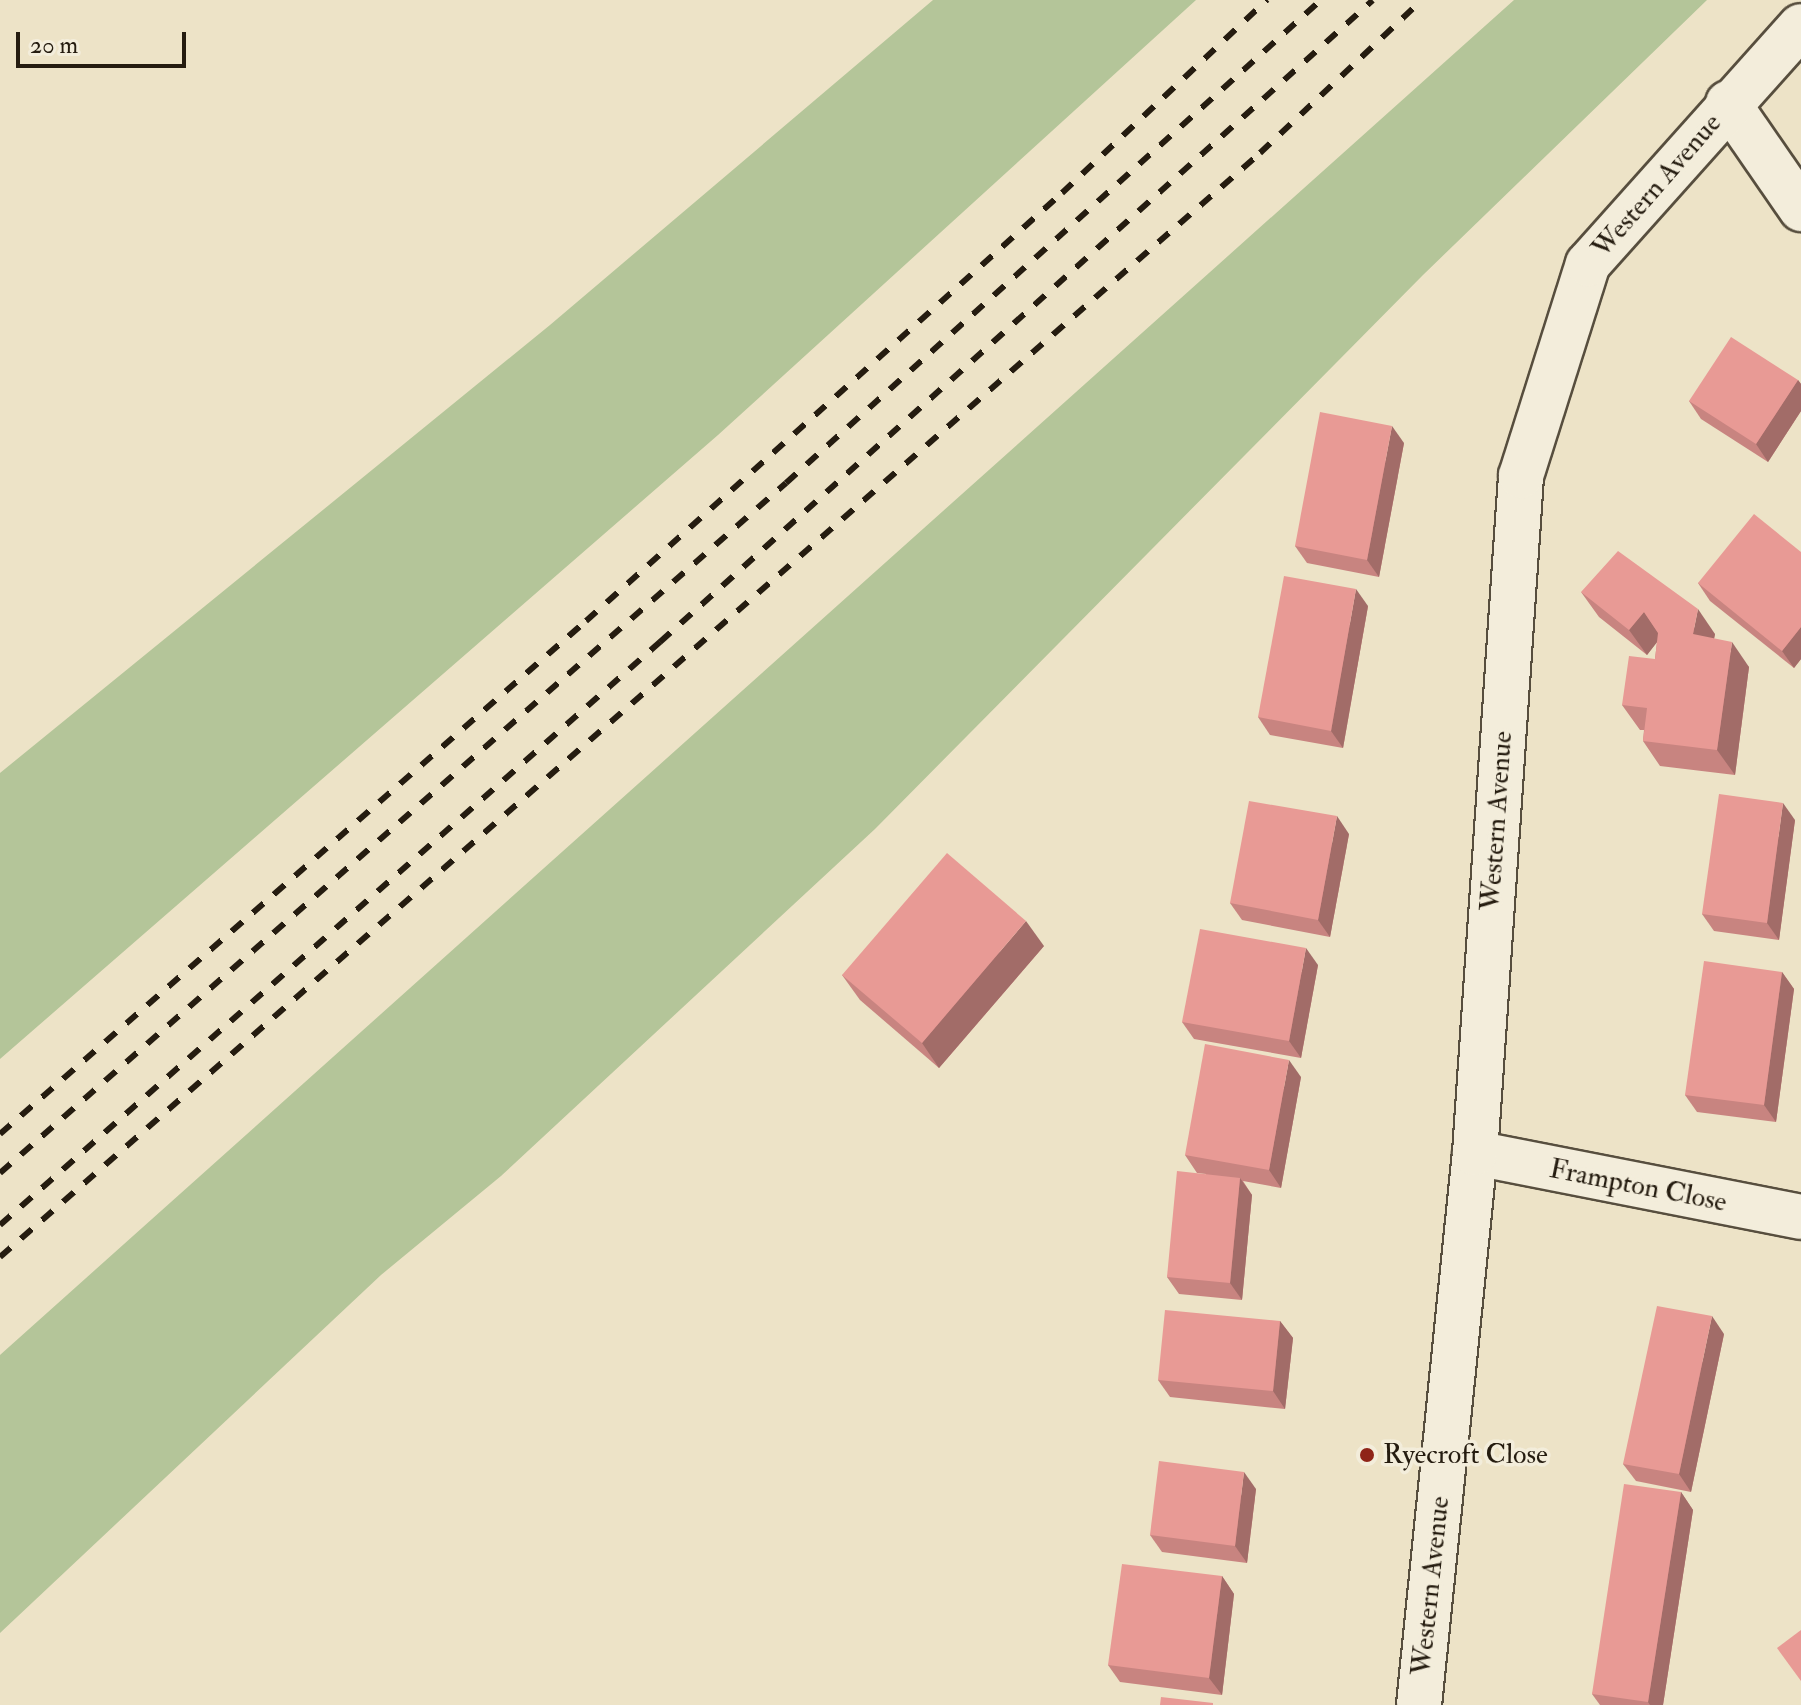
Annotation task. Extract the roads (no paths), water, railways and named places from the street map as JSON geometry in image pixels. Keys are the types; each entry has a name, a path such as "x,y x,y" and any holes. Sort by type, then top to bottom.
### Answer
{"street":[{"name":"Western Avenue","path":"1419,1705 1475,1153 1521,476 1588,264 1728,103 1801,26"},
{"path":"1728,103 1801,209"},
{"name":"Frampton Close","path":"1475,1153 1801,1217"}],"railway":[{"path":"0,1134 586,621 1062,193 1267,0"},
{"path":"0,1173 786,483 1321,0"},
{"path":"0,1225 660,642 1373,0"},
{"path":"0,1257 1260,153 1422,0"}],"place":[{"name":"Ryecroft Close","path":"1367,1455"}]}
